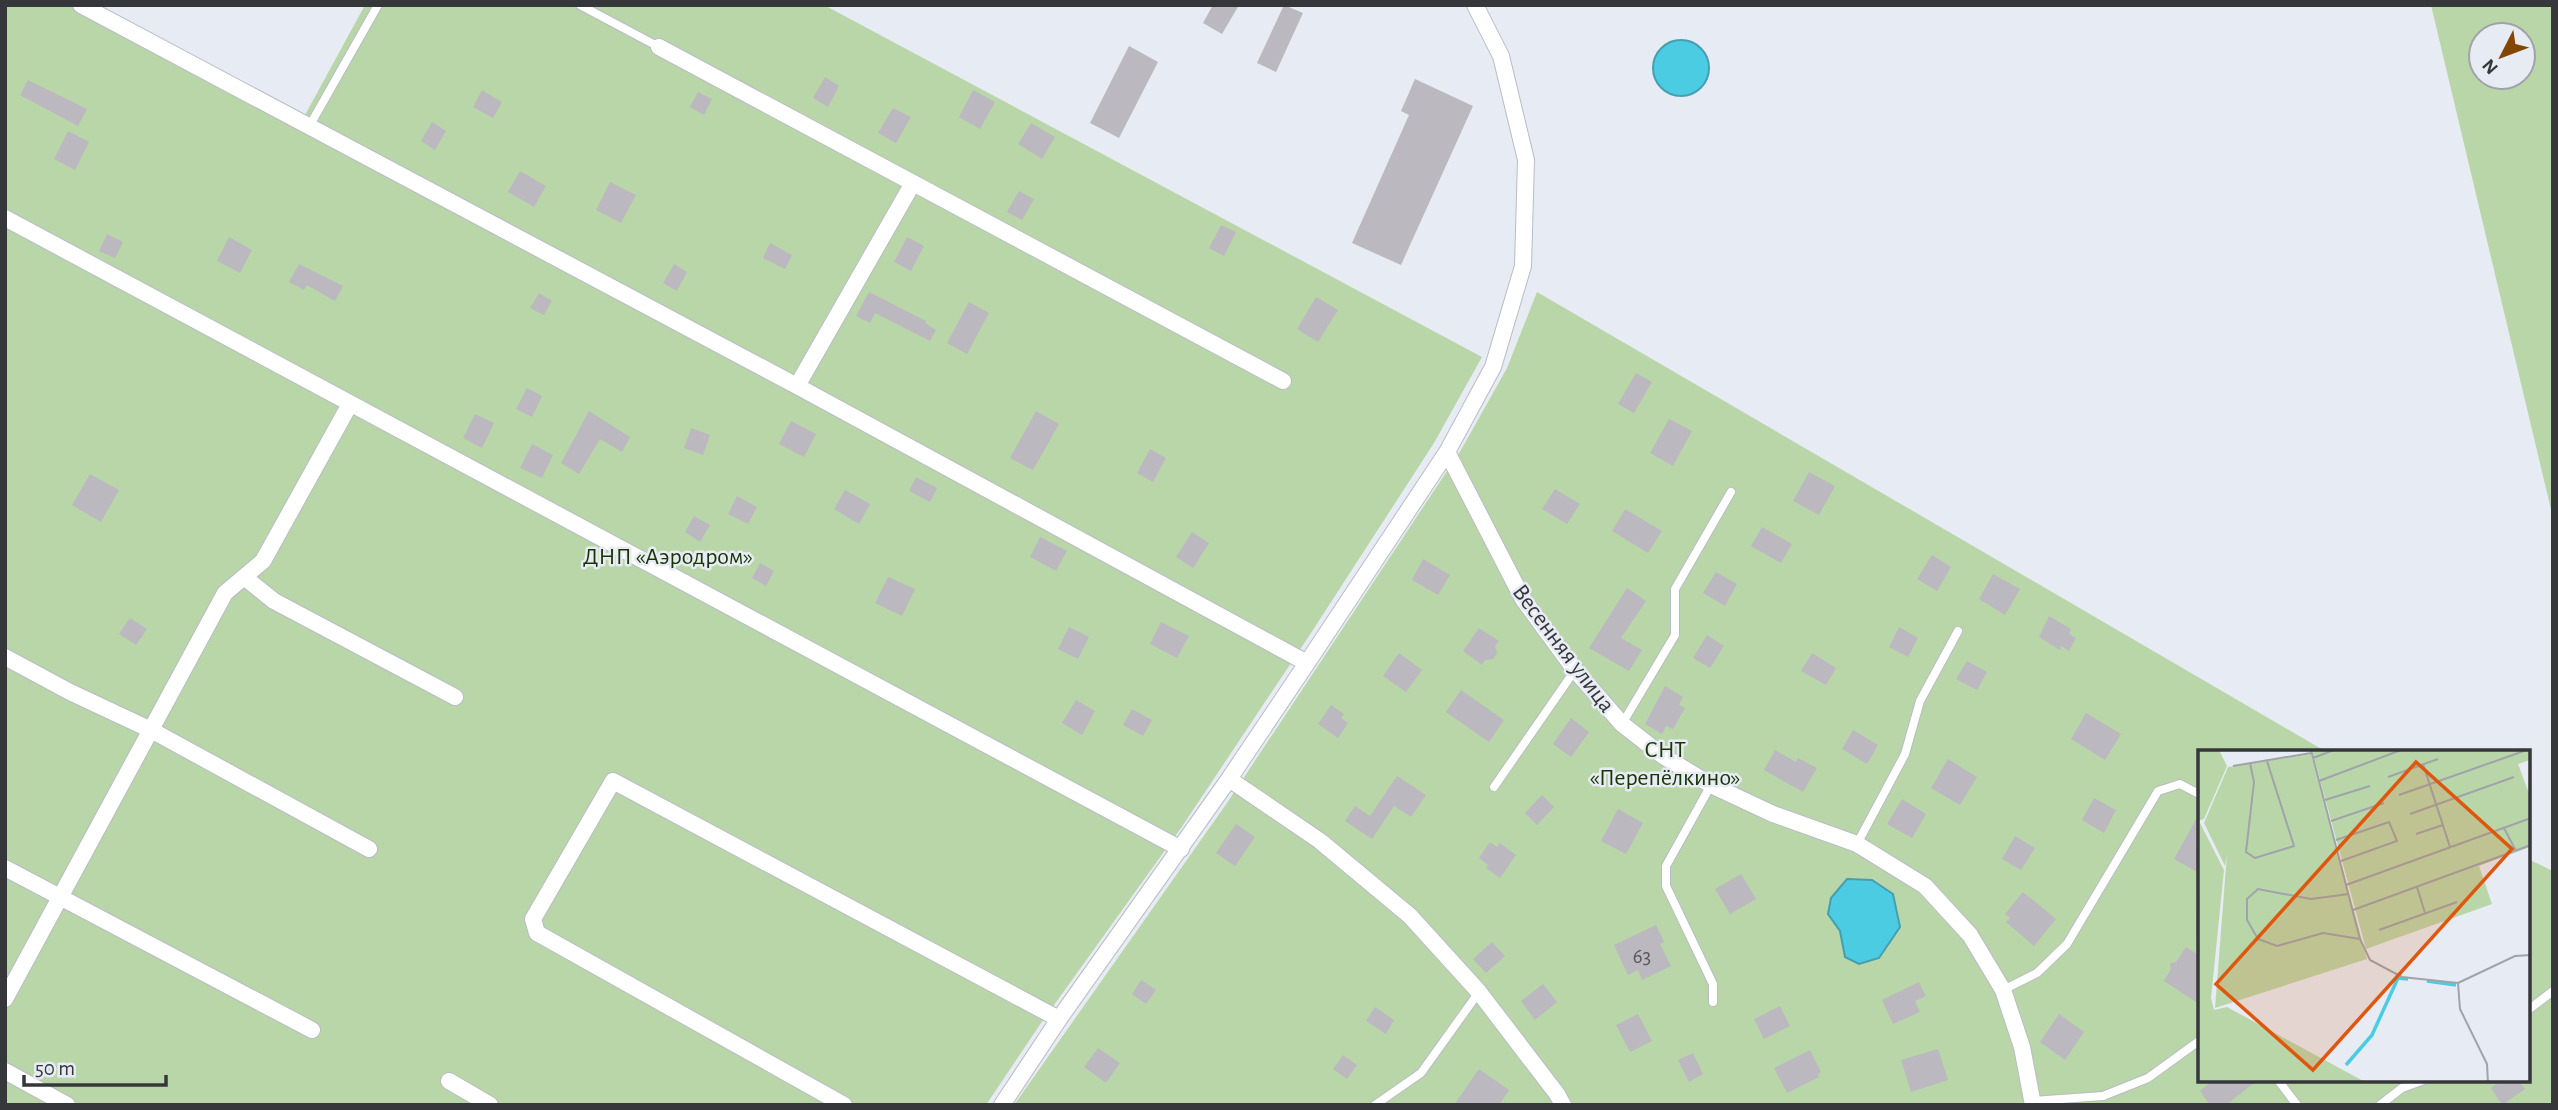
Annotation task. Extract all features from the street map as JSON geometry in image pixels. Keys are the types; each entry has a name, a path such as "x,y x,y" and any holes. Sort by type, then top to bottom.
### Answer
{"street":[{"path":"81,5 797,386 1307,663"},
{"path":"1002,1105 1307,663 1447,452 1493,367 1523,265 1526,160 1502,56 1475,5"},
{"path":"659,47 1283,381"},
{"path":"797,386 913,183"},
{"path":"5,218 1181,849"},
{"path":"5,999 225,593 264,561 350,404"},
{"name":"Весенняя улица","path":"1447,452 1523,599 1575,670 1622,724 1663,756 1711,785 1773,814 1857,844 1926,886 1970,935 2003,990 2022,1047 2033,1103"},
{"path":"244,577 274,601 455,697"},
{"path":"5,657 70,692 151,730 369,849"},
{"path":"1229,779 1320,841 1410,916 1479,992 1563,1105"},
{"path":"844,1105 537,933 533,919 612,781 1059,1019"},
{"path":"5,868 312,1030"},
{"path":"5,1072 67,1105"},
{"path":"449,1081 490,1105"}],"lane":[{"path":"310,125 378,5"},
{"path":"580,5 659,47"},
{"path":"1622,724 1675,635 1675,589 1731,492"},
{"path":"1857,844 1905,754 1920,701 1958,631"},
{"path":"1494,787 1575,670"},
{"path":"2003,990 2037,973 2067,944 2158,790 2180,784 2198,793"},
{"path":"1711,785 1666,866 1666,886 1713,984 1713,1002"},
{"path":"2530,1008 2553,991"},
{"path":"1375,1105 1421,1073 1479,992"},
{"path":"2033,1103 2103,1096 2148,1078 2198,1042"},
{"path":"2280,1082 2297,1105"},
{"path":"2380,1105 2402,1088 2418,1082"}],"green space":[{"name":"ДНП «Аэродром»","path":"5,5 97,5 305,115 365,5 824,5 1482,357 1434,443 1311,633 1181,828 1039,1026 986,1105 5,1105"},
{"path":"2431,5 2553,5 2553,518"},
{"name":"СНТ «Перепёлкино»","path":"1537,292 2323,750 2198,750 2198,1082 2530,1082 2530,860 2553,871 2553,1105 1014,1105 1227,803 1461,450 1507,368"}],"water":[{"path":"1676,40 1686,40 1701,48 1707,57 1707,79 1701,88 1686,96 1676,96 1658,84 1653,73 1653,63 1665,45"},
{"path":"1847,879 1872,880 1893,894 1900,927 1879,958 1859,964 1845,957 1840,931 1828,914 1831,898"}],"building":[{"path":"1213,5 1239,5 1222,34 1203,23"},
{"path":"1284,5 1303,13 1276,72 1257,63"},
{"path":"1129,46 1158,62 1119,138 1090,123"},
{"path":"825,77 839,86 828,107 813,98"},
{"path":"1415,79 1473,106 1401,265 1352,243 1409,115 1401,111"},
{"path":"28,80 87,109 78,126 20,95"},
{"path":"482,90 502,102 493,118 473,107"},
{"path":"973,90 995,102 980,129 959,117"},
{"path":"698,92 712,99 704,115 690,107"},
{"path":"893,108 911,117 896,143 878,133"},
{"path":"432,122 446,131 435,150 421,141"},
{"path":"1031,123 1055,137 1042,159 1018,144"},
{"path":"68,131 89,142 75,170 54,159"},
{"path":"520,171 546,186 534,207 508,192"},
{"path":"610,182 636,195 621,223 596,210"},
{"path":"1019,191 1034,199 1022,220 1007,212"},
{"path":"1221,225 1236,232 1224,256 1209,248"},
{"path":"107,234 123,242 115,258 99,251"},
{"path":"229,237 252,250 240,273 217,261"},
{"path":"907,237 924,246 911,271 894,262"},
{"path":"770,243 792,255 785,269 763,258"},
{"path":"299,264 343,286 335,301 307,285 304,290 289,282"},
{"path":"674,264 687,272 677,291 663,283"},
{"path":"869,292 926,321 925,323 936,330 930,341 875,313 870,323 856,316"},
{"path":"539,293 552,301 544,315 530,308"},
{"path":"1316,297 1338,310 1318,342 1297,329"},
{"path":"969,302 989,313 967,354 947,343"},
{"path":"1636,373 1652,382 1634,413 1618,404"},
{"path":"527,388 542,396 532,417 516,409"},
{"path":"589,411 630,437 622,452 600,439 579,474 561,463"},
{"path":"1036,411 1059,424 1033,470 1010,458"},
{"path":"475,414 494,423 482,448 463,438"},
{"path":"1669,419 1692,431 1673,466 1650,453"},
{"path":"791,421 816,434 804,457 779,444"},
{"path":"691,428 710,435 703,455 684,448"},
{"path":"532,444 553,455 542,478 520,468"},
{"path":"1150,449 1166,458 1153,482 1137,473"},
{"path":"1809,472 1835,486 1819,515 1793,501"},
{"path":"90,474 119,490 101,522 72,505"},
{"path":"916,477 937,488 930,502 909,491"},
{"path":"1555,489 1580,504 1567,524 1542,509"},
{"path":"845,490 870,504 859,524 834,509"},
{"path":"737,496 757,507 748,524 728,514"},
{"path":"1625,509 1662,531 1648,553 1612,531"},
{"path":"694,516 710,525 700,542 685,532"},
{"path":"1762,527 1792,544 1781,563 1751,546"},
{"path":"1192,532 1209,543 1193,568 1176,557"},
{"path":"1040,537 1067,551 1056,571 1030,557"},
{"path":"1932,555 1951,567 1937,591 1917,579"},
{"path":"1423,559 1450,575 1438,595 1412,580"},
{"path":"760,563 774,571 766,586 752,578"},
{"path":"1716,572 1737,584 1725,606 1703,593"},
{"path":"1993,574 2020,589 2005,615 1979,599"},
{"path":"888,577 915,589 902,616 875,603"},
{"path":"1627,588 1646,601 1621,638 1642,650 1629,671 1589,648"},
{"path":"2049,616 2071,629 2069,634 2076,638 2069,651 2061,646 2060,650 2039,637"},
{"path":"130,618 147,629 136,645 119,634"},
{"path":"1161,622 1189,636 1177,658 1150,644"},
{"path":"1069,627 1089,637 1078,659 1058,649"},
{"path":"1899,627 1918,638 1908,657 1889,647"},
{"path":"1479,628 1499,641 1495,646 1497,653 1493,659 1485,660 1482,665 1463,651"},
{"path":"1707,635 1724,646 1710,668 1693,658"},
{"path":"1399,653 1422,670 1406,692 1383,676"},
{"path":"1812,653 1836,668 1826,685 1801,671"},
{"path":"1967,661 1987,672 1977,690 1956,679"},
{"path":"1665,686 1683,697 1679,705 1685,708 1673,729 1666,726 1662,734 1645,724"},
{"path":"1461,690 1504,720 1489,742 1446,712"},
{"path":"1076,700 1095,711 1082,735 1062,723"},
{"path":"1331,705 1344,714 1341,718 1348,723 1338,738 1318,724"},
{"path":"1132,709 1152,720 1143,736 1123,725"},
{"path":"2086,713 2121,734 2105,760 2071,739"},
{"path":"1571,718 1589,732 1571,757 1553,744"},
{"path":"1853,730 1878,745 1867,764 1842,749"},
{"path":"1775,750 1796,762 1798,758 1817,768 1803,792 1764,770"},
{"path":"1948,759 1977,777 1960,805 1931,788"},
{"path":"1397,776 1426,795 1411,817 1394,806 1372,839 1345,821 1355,806 1370,816"},
{"path":"1542,795 1554,807 1537,825 1525,813"},
{"path":"2094,798 2116,810 2104,833 2082,820"},
{"path":"1902,799 1926,814 1912,838 1887,824"},
{"path":"1618,809 1643,823 1626,854 1601,841"},
{"path":"2198,816 2198,872 2174,859"},
{"path":"1236,824 1255,837 1235,866 1216,853"},
{"path":"2015,836 2035,848 2021,870 2002,859"},
{"path":"1490,842 1497,847 1500,843 1516,855 1500,878 1486,868 1488,865 1479,858"},
{"path":"1741,874 1756,899 1730,914 1715,889"},
{"path":"2023,892 2056,919 2034,946 2006,922 2010,918 2005,914"},
{"path":"1656,925 1664,942 1660,944 1671,966 1642,980 1638,970 1628,975 1614,945"},
{"path":"1492,942 1505,956 1486,973 1473,959"},
{"path":"2186,947 2198,954 2198,1003 2164,981 2171,969 2170,963 2176,962"},
{"path":"1141,980 1156,990 1146,1004 1132,994"},
{"path":"1919,982 1926,996 1915,1001 1920,1012 1893,1024 1882,1000"},
{"path":"1543,984 1557,1002 1535,1020 1521,1001"},
{"path":"1780,1006 1790,1026 1764,1039 1754,1019"},
{"path":"1375,1007 1394,1020 1386,1034 1366,1021"},
{"path":"1638,1014 1652,1041 1630,1052 1616,1025"},
{"path":"2059,1014 2084,1032 2065,1060 2040,1042"},
{"path":"1098,1048 1120,1063 1106,1083 1084,1067"},
{"path":"1938,1049 1948,1080 1911,1092 1901,1060"},
{"path":"1810,1050 1821,1072 1819,1077 1787,1093 1774,1068"},
{"path":"1693,1053 1703,1074 1689,1082 1678,1060"},
{"path":"1343,1055 1357,1065 1347,1079 1333,1069"},
{"path":"1479,1069 1509,1090 1499,1105 1454,1105"},
{"path":"2211,1082 2255,1082 2226,1105 2210,1105 2200,1091"},
{"path":"2498,1082 2520,1082 2525,1089 2502,1105 2491,1088"}]}
